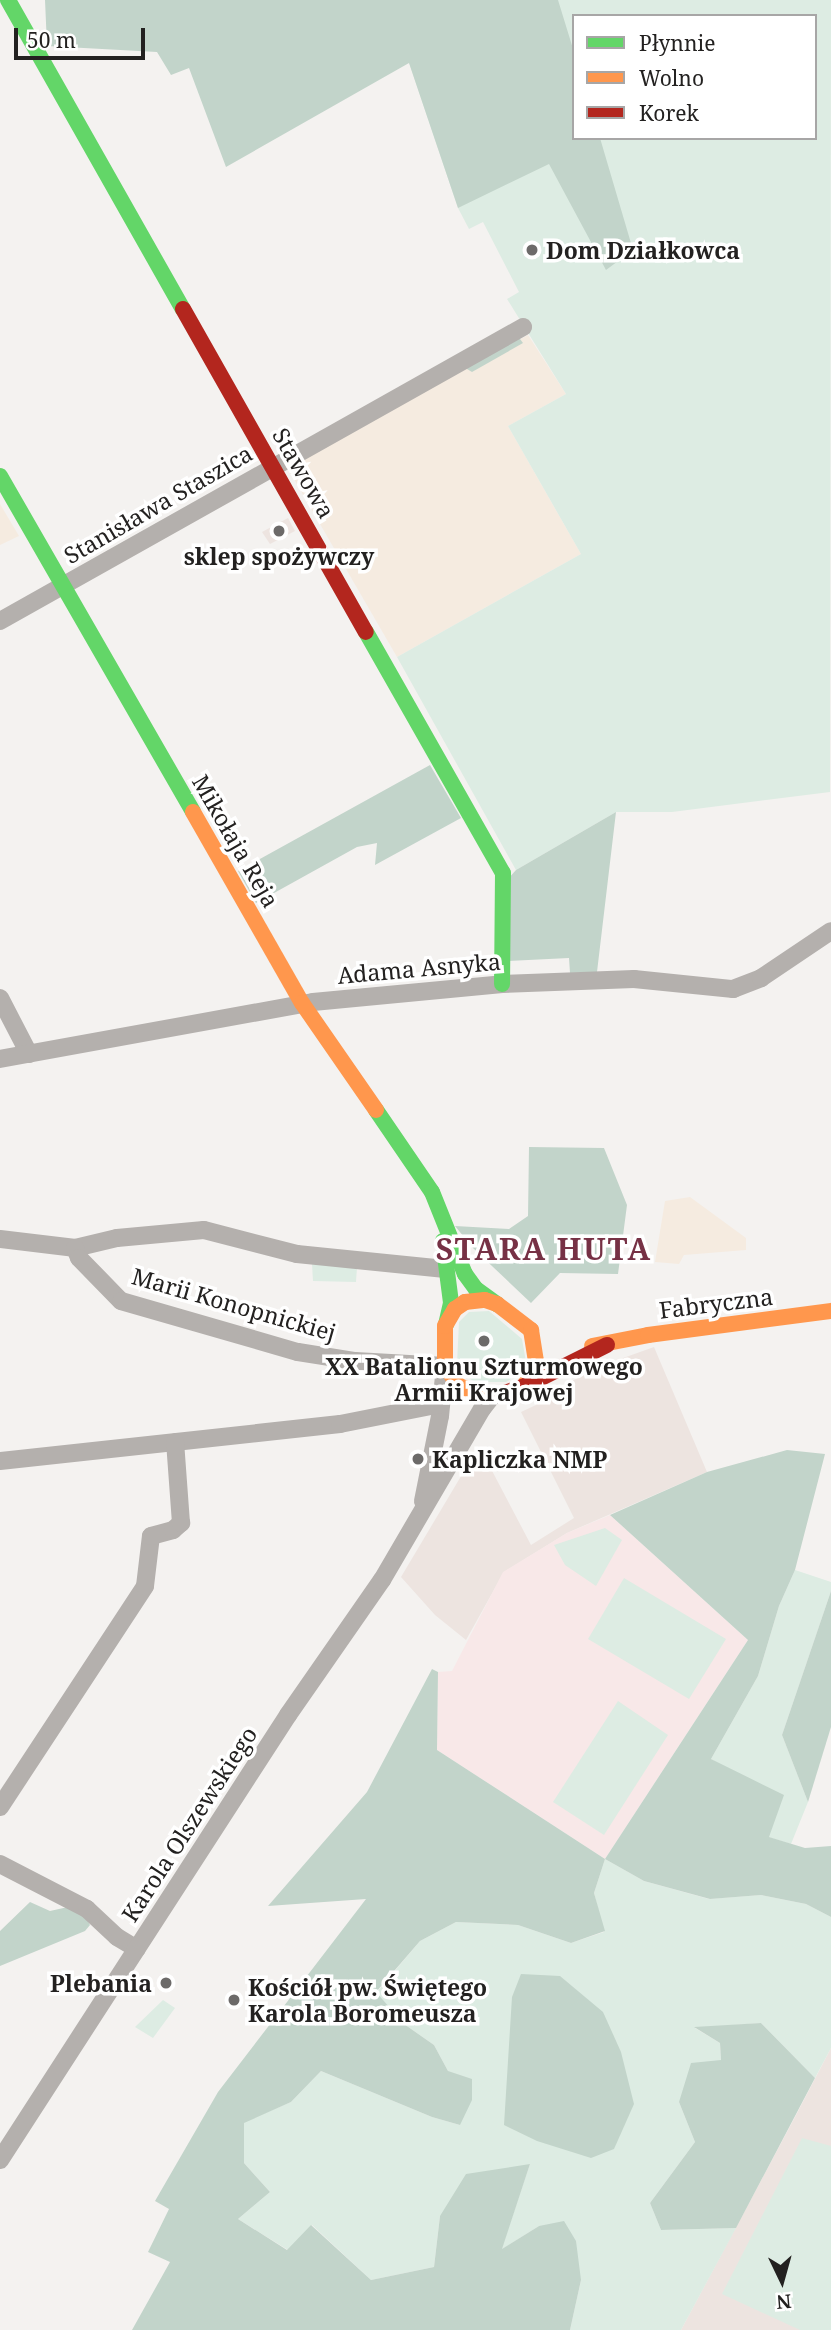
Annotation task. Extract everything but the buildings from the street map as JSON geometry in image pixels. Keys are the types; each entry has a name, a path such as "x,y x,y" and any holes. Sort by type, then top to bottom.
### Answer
{"street":[{"name":"Stawowa","path":"8,0 503,873 502,984"},
{"name":"Stanisława Staszica","path":"0,621 64,587 273,465 523,327"},
{"name":"Mikołaja Reja","path":"0,476 302,1003 432,1192 466,1274"},
{"name":"Adama Asnyka","path":"0,1059 302,1003 502,984 634,979 733,989 761,978 831,931"},
{"path":"0,998 29,1054"},
{"path":"0,1240 75,1248 117,1238 204,1230 296,1254 445,1269 466,1274 476,1289 531,1330 536,1361 532,1375 523,1387 493,1395 468,1391 450,1377 445,1366 445,1326 451,1303 445,1269 443,1221"},
{"name":"Marii Konopnickiej","path":"75,1248 79,1258 121,1301 298,1353 355,1361 445,1366"},
{"path":"445,1326 455,1309 466,1302 485,1300 497,1304"},
{"name":"Fabryczna","path":"531,1330 542,1346 554,1352 607,1345 648,1335 831,1311"},
{"name":"Fabryczna","path":"523,1387 607,1345"},
{"name":"Karola Olszewskiego","path":"420,1515 441,1405 445,1366"},
{"name":"Karola Olszewskiego","path":"0,2160 288,1716 382,1580 482,1409 493,1395"},
{"path":"0,1461 340,1424 441,1405"},
{"path":"0,1807 145,1586 151,1536 173,1530 181,1523 175,1442"},
{"path":"0,1864 87,1909 117,1937 137,1949"}],"shaded area":[{"path":"388,0 831,0 830,792 672,812 616,812 516,870 397,657 581,554 508,426 566,394 507,299 519,292 483,222 469,229 458,208"},
{"path":"528,335 566,394 508,426 581,554 397,657 287,467"},
{"path":"0,504 19,536 0,545"},
{"path":"288,518 295,531 270,544 262,532"},
{"path":"690,1197 746,1238 746,1250 684,1255 679,1264 655,1262 665,1201"},
{"path":"312,1264 357,1267 356,1282 313,1281"},
{"path":"489,1311 522,1339 526,1362 517,1375 506,1382 475,1382 464,1375 457,1364 459,1322 469,1312"},
{"path":"654,1347 707,1472 567,1533 504,1572 466,1640 435,1615 401,1577 479,1446 531,1545 574,1518 521,1412 536,1405 533,1399 612,1362"},
{"path":"610,1515 748,1640 605,1859 437,1750 438,1672 452,1671 503,1572 567,1533"},
{"path":"605,1528 622,1540 596,1586 565,1565 554,1545"},
{"path":"795,1570 831,1582 831,1591 782,1735 808,1802 791,1844 768,1837 731,1771 711,1759 758,1676 779,1606"},
{"path":"624,1578 726,1639 689,1699 588,1639"},
{"path":"618,1701 668,1735 604,1835 553,1802"},
{"path":"605,1859 644,1881 709,1899 761,1895 806,1904 831,1917 831,2048 815,2078 761,2023 695,2028 720,2043 721,2060 679,2102 695,2142 650,2203 661,2230 736,2228 681,2330 570,2330 581,2280 539,2226 501,2250 530,2164 440,2216 434,2267 371,2280 312,2225 288,2250 238,2219 270,2192 244,2163 244,2122 291,2102 321,2071 432,2117 460,2125 448,2071 434,2045 404,2024 376,1993 420,1941 456,1922 518,1925 571,1943 604,1932 594,1893"},
{"path":"163,2000 175,2008 153,2038 135,2027"},
{"path":"831,2048 831,2330 681,2330 795,2117"},
{"path":"802,2138 831,2146 831,2330 800,2330 722,2294"}],"green space":[{"path":"45,0 558,0 572,46 572,140 601,140 633,250 606,270 549,164 458,208 409,63 226,167 189,68 171,75 157,52 47,46"},
{"path":"517,335 523,343 472,372 462,366"},
{"path":"430,765 461,818 375,865 377,843 357,847 256,903 238,871"},
{"path":"616,812 597,972 570,973 569,958 507,961 508,879 516,870"},
{"path":"529,1147 604,1148 627,1205 618,1274 560,1273 531,1303 473,1248 455,1226 509,1229 528,1216"},
{"path":"787,1450 825,1454 795,1570 779,1606 758,1676 711,1759 784,1795 769,1837 805,1848 831,1846 831,1917 806,1904 761,1895 710,1899 644,1881 605,1859 748,1640 610,1515 707,1472"},
{"path":"831,1591 831,1727 808,1802 782,1735"},
{"path":"432,1669 438,1672 437,1750 605,1859 594,1893 605,1931 571,1943 518,1925 456,1922 420,1941 376,1992 404,2024 434,2045 448,2071 472,2079 472,2100 460,2125 432,2117 321,2071 291,2102 244,2123 244,2163 270,2192 238,2219 287,2250 311,2225 371,2280 434,2267 440,2216 466,2174 530,2164 502,2249 539,2226 564,2221 576,2241 581,2280 570,2330 132,2330 170,2262 148,2252 169,2209 155,2201 218,2092 366,1899 268,1906 367,1792"},
{"path":"30,1902 50,1911 68,1907 85,1916 90,1925 85,1931 0,1966 0,1931"},
{"path":"521,1974 560,1976 603,2012 621,2052 634,2104 614,2149 591,2158 537,2141 504,2125 512,1997"},
{"path":"761,2023 815,2078 736,2228 661,2230 650,2203 695,2142 679,2102 691,2063 721,2060 720,2043 694,2027"}],"traffic: fast":[{"path":"8,0 183,309"},
{"path":"0,476 193,812"},
{"path":"366,632 503,873 502,984"},
{"path":"376,1110 432,1192 465,1274 476,1289 497,1304"},
{"path":"443,1241 451,1303 446,1324"}],"traffic: slow":[{"path":"193,812 302,1003 376,1110"},
{"path":"501,1394 480,1395 458,1385 445,1366 445,1326 455,1309 465,1302 485,1300 497,1304 531,1330 536,1361 532,1375 523,1387"},
{"path":"592,1346 648,1335 831,1311"}],"traffic: jam":[{"path":"183,309 366,632"},
{"path":"501,1394 523,1387 607,1345"}],"place":[{"name":"Dom Działkowca","path":"532,250"},
{"name":"sklep spożywczy","path":"279,531"},
{"name":"XX Batalionu Szturmowego Armii Krajowej","path":"484,1341"},
{"name":"Kapliczka NMP","path":"418,1459"},
{"name":"Plebania","path":"166,1983"},
{"name":"Kościół pw. Świętego Karola Boromeusza","path":"234,2000"}],"district":[{"name":"STARA HUTA","path":"544,1249"}]}
